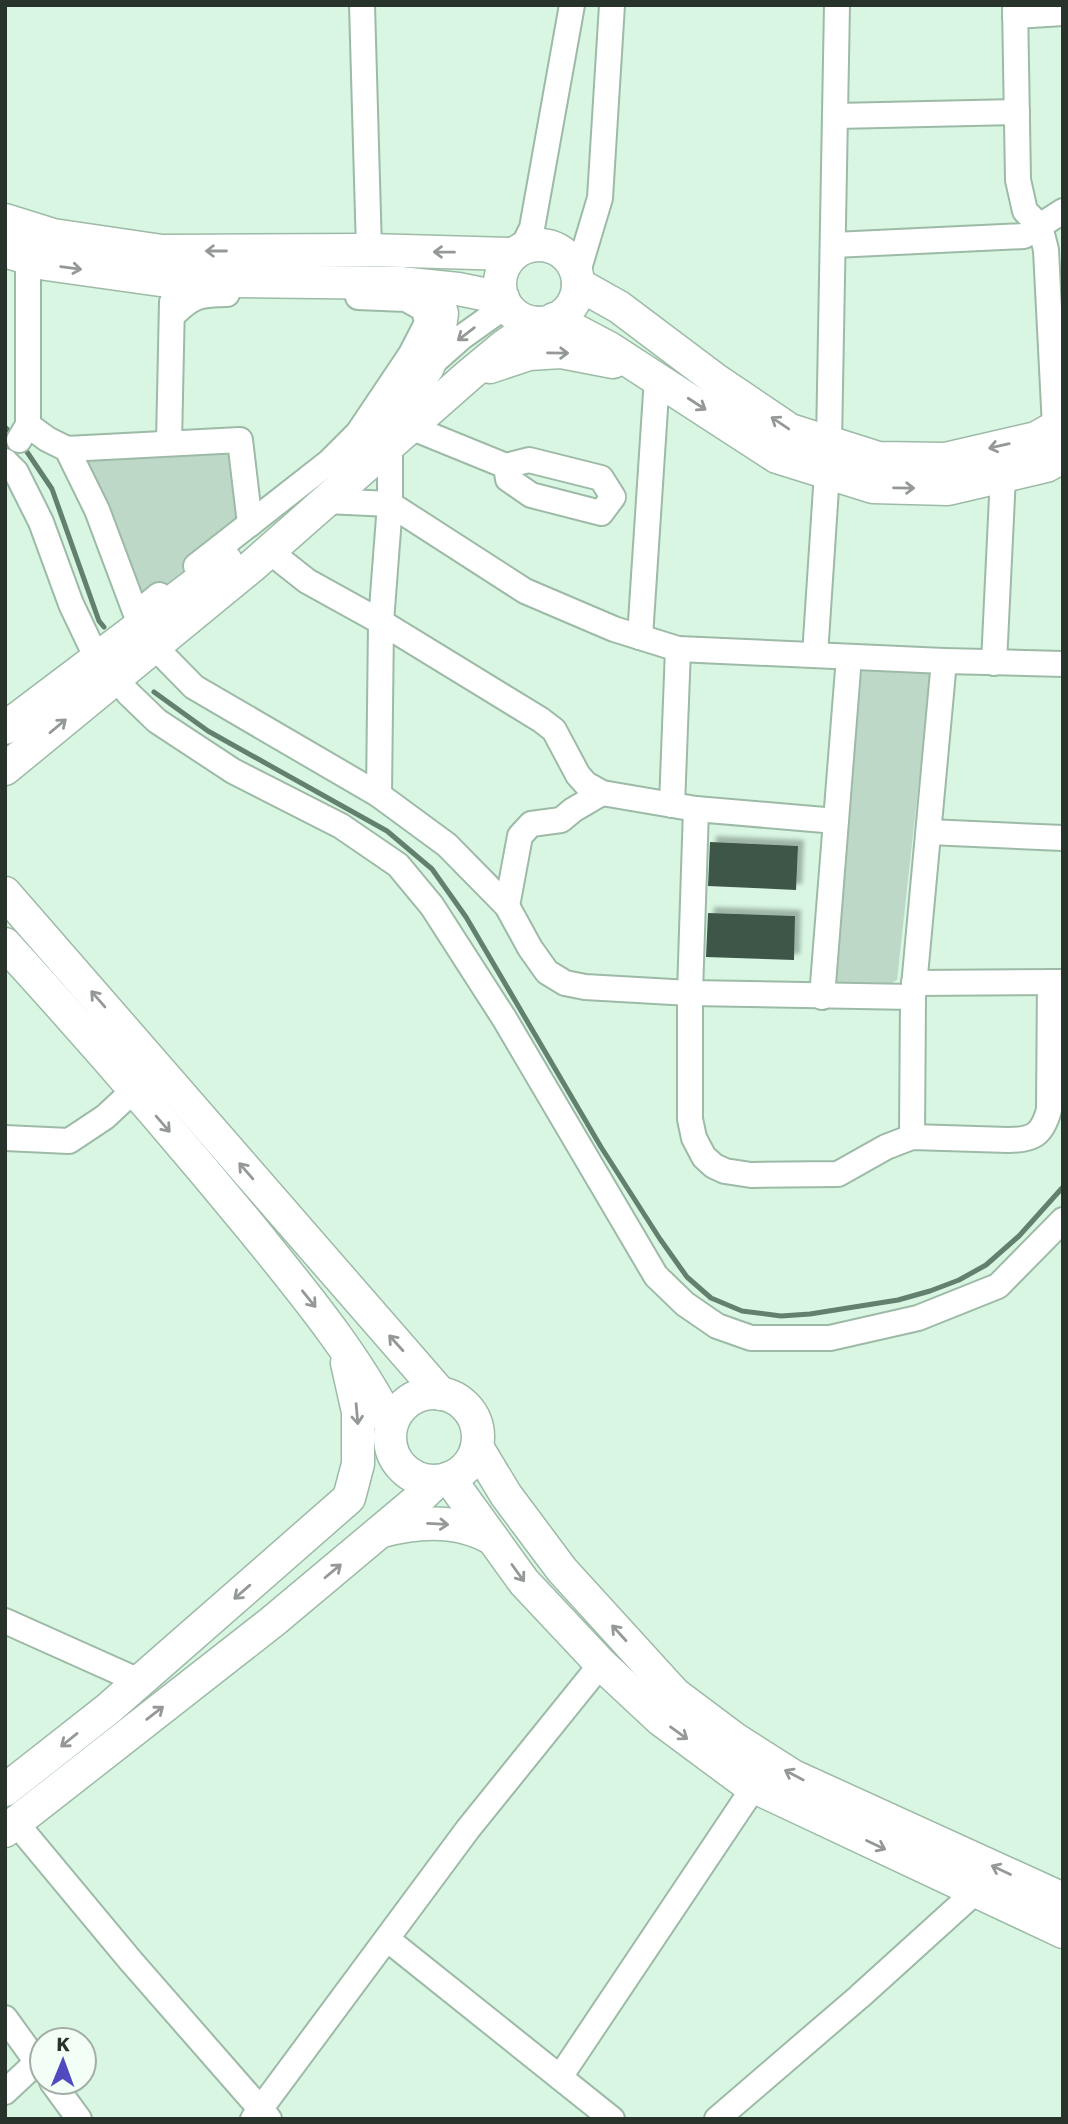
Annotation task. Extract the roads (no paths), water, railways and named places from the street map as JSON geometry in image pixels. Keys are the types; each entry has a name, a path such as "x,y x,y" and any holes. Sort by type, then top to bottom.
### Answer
{"main road":[{"path":"5,220 53,235 162,251 517,251 545,245 558,250 573,265 577,280 573,302 567,310 504,346 269,551 142,629"},
{"path":"517,251 503,266 500,292 519,318 546,321 647,372 777,457 828,458 945,459 1036,438 1060,436 1046,466 948,489 873,487 828,458 716,380 619,307 577,280"},
{"path":"17,255 46,264 172,280 400,283 458,289 505,301"},
{"path":"5,769 108,668 142,629 326,481 401,405 428,367 438,341 442,313 435,296 400,283"},
{"path":"469,375 529,354 561,352 647,372"},
{"path":"5,728 108,668"},
{"path":"5,893 441,1394"},
{"path":"5,944 218,1187 320,1314 373,1388 391,1435 394,1457 412,1475 443,1480 493,1539 524,1582 601,1664 661,1720 754,1787 1063,1932"},
{"path":"344,1348 358,1412 358,1465 349,1499"},
{"path":"5,1790 139,1681 349,1499 391,1435 397,1413 405,1404 428,1393 455,1398 466,1407 474,1419 478,1433 477,1447 462,1471 443,1480 272,1622 11,1827"},
{"path":"477,1447 506,1496 562,1570 675,1694 735,1739 793,1776 1063,1899"},
{"path":"380,1531 411,1523 464,1525 493,1539"}],"street":[{"path":"362,5 369,250"},
{"path":"517,251 532,228 572,5"},
{"path":"577,280 600,198 612,5"},
{"path":"815,655 828,458 837,5"},
{"path":"1060,436 1046,250 1040,226 1025,211 1018,180 1015,10 1063,13"},
{"path":"836,116 1017,112"},
{"path":"834,245 1024,236 1063,211"},
{"path":"17,255 24,433 47,439 67,449 240,440 250,524"},
{"path":"169,443 172,280"},
{"path":"142,629 250,524 329,462 358,433 411,355 426,323 424,309 406,299 286,293 202,294 188,300 172,316"},
{"path":"428,367 505,301"},
{"path":"640,637 647,372"},
{"path":"379,795 381,622 390,505 401,436 420,431 506,466"},
{"path":"67,449 97,510 142,629 194,687 379,795 447,845 507,906 547,972 565,983 585,987 690,993 822,997 1056,982 1048,1110 1045,1124 1036,1135 1024,1140 912,1137 886,1147 838,1174 751,1175 725,1171 704,1157 694,1138 690,1119 690,993 696,809"},
{"path":"5,461 16,472 41,523 71,604 90,643 108,668 157,721 222,764 341,826 398,865 432,906 504,1018 656,1276 685,1304 717,1326 751,1338 830,1338 918,1318 998,1286 1063,1220"},
{"path":"994,663 1003,476"},
{"path":"326,501 390,505 525,591 614,629 678,649 1063,664"},
{"path":"269,551 307,581 381,622 541,720 554,730 586,785 602,793 696,809 836,821"},
{"path":"672,806 678,649"},
{"path":"822,997 849,657"},
{"path":"912,1137 914,990 944,661"},
{"path":"507,906 520,836 525,828 531,824 561,820 602,793"},
{"path":"929,832 1063,838"},
{"path":"5,1138 69,1141 105,1117 134,1090"},
{"path":"5,1621 139,1681"},
{"path":"11,1827 80,1902 260,2116 468,1829 601,1664"},
{"path":"560,2077 754,1787"},
{"path":"717,2119 859,1997 975,1892"},
{"path":"387,1939 612,2119"},
{"path":"5,2018 28,2050"},
{"path":"5,2092 28,2074"},
{"path":"62,2096 79,2119"}],"waterway":[{"path":"5,427 14,436"},
{"path":"23,446 52,489 99,621 104,627"},
{"path":"154,692 208,731 387,831 432,869 466,917 601,1147 660,1239 687,1277 711,1298 742,1311 781,1316 898,1300 930,1291 959,1280 986,1265 1019,1236 1063,1187"}]}
